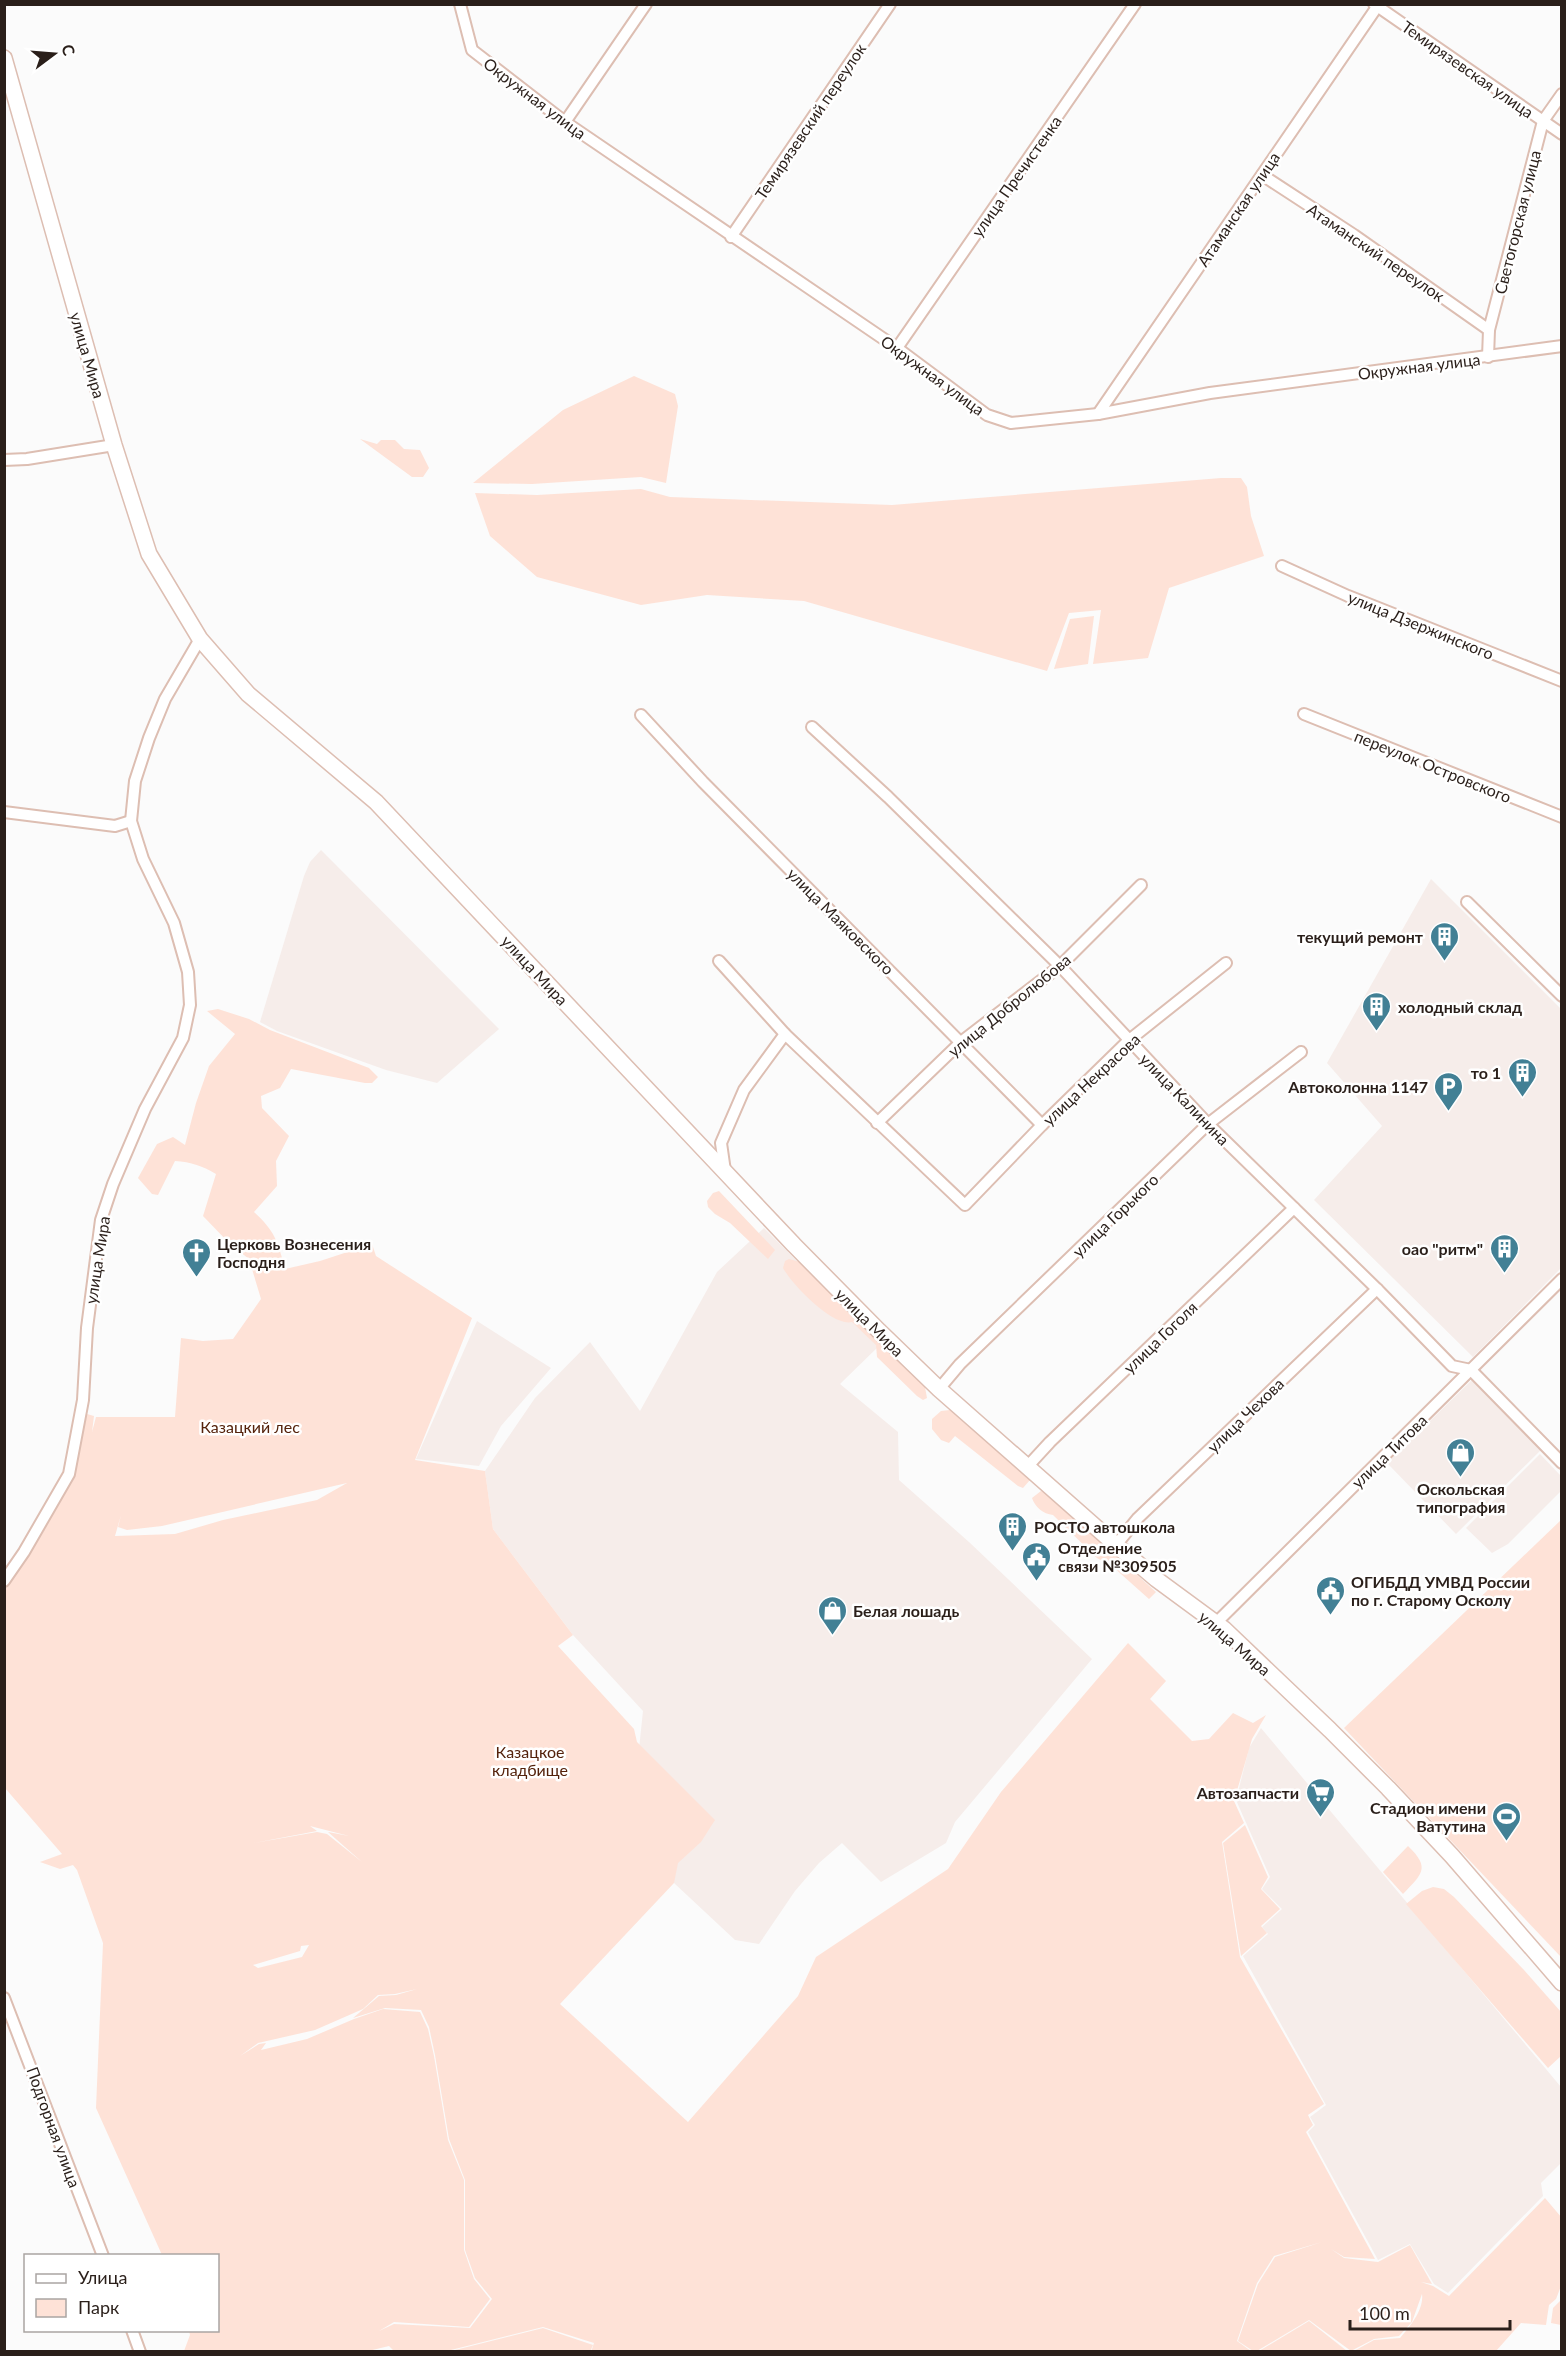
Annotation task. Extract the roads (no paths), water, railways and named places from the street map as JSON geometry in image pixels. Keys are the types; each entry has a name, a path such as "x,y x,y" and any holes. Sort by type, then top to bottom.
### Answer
{"main road":[{"name":"улица Мира","path":"4,58 114,445 149,554 200,639 248,694 376,802 871,1324 939,1389 1116,1545 1165,1586 1239,1642 1389,1788 1452,1856 1562,1983"}],"street":[{"name":"Окружная улица","path":"460,4 472,50 565,122 897,348 987,415 1011,423 1098,414 1210,393 1562,346"},
{"path":"565,122 646,4"},
{"name":"Темирязевский переулок","path":"731,237 890,4"},
{"name":"улица Пречистенка","path":"897,348 1135,4"},
{"name":"Темирязевская улица","path":"1377,5 1562,134"},
{"name":"Атаманская улица","path":"1098,414 1377,5"},
{"name":"Светогорская улица","path":"1488,357 1489,330 1543,121 1562,94"},
{"name":"Атаманский переулок","path":"1262,175 1354,235 1489,330"},
{"path":"4,460 27,459 114,445"},
{"name":"улица Дзержинского","path":"1282,566 1348,596 1562,681"},
{"name":"улица Мира","path":"4,1581 24,1552 69,1474 83,1400 87,1328 101,1220 113,1184 145,1109 183,1038 190,1005 188,972 174,923 143,859 131,821 135,781 149,738 165,699 200,639"},
{"name":"переулок Островского","path":"1304,714 1562,817"},
{"name":"улица Маяковского","path":"641,715 703,782 1042,1125"},
{"name":"улица Калинина","path":"812,727 896,805 1059,966 1208,1124 1377,1289 1452,1366 1471,1370 1562,1463"},
{"path":"4,812 115,826 131,821"},
{"name":"улица Добролюбова","path":"877,1123 961,1041 1059,966 1141,885"},
{"path":"1467,902 1562,996"},
{"path":"719,961 785,1034 877,1123"},
{"name":"улица Некрасова","path":"877,1123 965,1205 1128,1041 1226,963"},
{"path":"725,1172 721,1143 744,1090 785,1034"},
{"name":"улица Горького","path":"939,1389 960,1364 1208,1124 1301,1052"},
{"name":"улица Гоголя","path":"1027,1467 1050,1442 1294,1208"},
{"name":"улица Титова","path":"1216,1623 1562,1279"},
{"name":"улица Чехова","path":"1116,1545 1138,1518 1377,1289"},
{"name":"Подгорная улица","path":"4,1998 102,2254"},
{"path":"132,2332 140,2352"}],"place":[{"name":"текущий ремонт","path":"1444,962"},
{"name":"холодный склад","path":"1377,1032"},
{"name":"то 1","path":"1522,1098"},
{"name":"Автоколонна 1147","path":"1449,1112"},
{"name":"оао \"ритм\"","path":"1504,1274"},
{"name":"Церковь Вознесения Господня","path":"196,1278"},
{"name":"Оскольская типография","path":"1461,1478"},
{"name":"РОСТО автошкола","path":"1013,1552"},
{"name":"Отделение связи №309505","path":"1037,1582"},
{"name":"ОГИБДД УМВД России по г. Старому Осколу","path":"1330,1616"},
{"name":"Белая лошадь","path":"832,1636"},
{"name":"Автозапчасти","path":"1320,1818"},
{"name":"Стадион имени Ватутина","path":"1507,1842"}],"park label":[{"name":"Казацкий лес","path":"250,1426"},
{"name":"Казацкое кладбище","path":"530,1760"}]}
